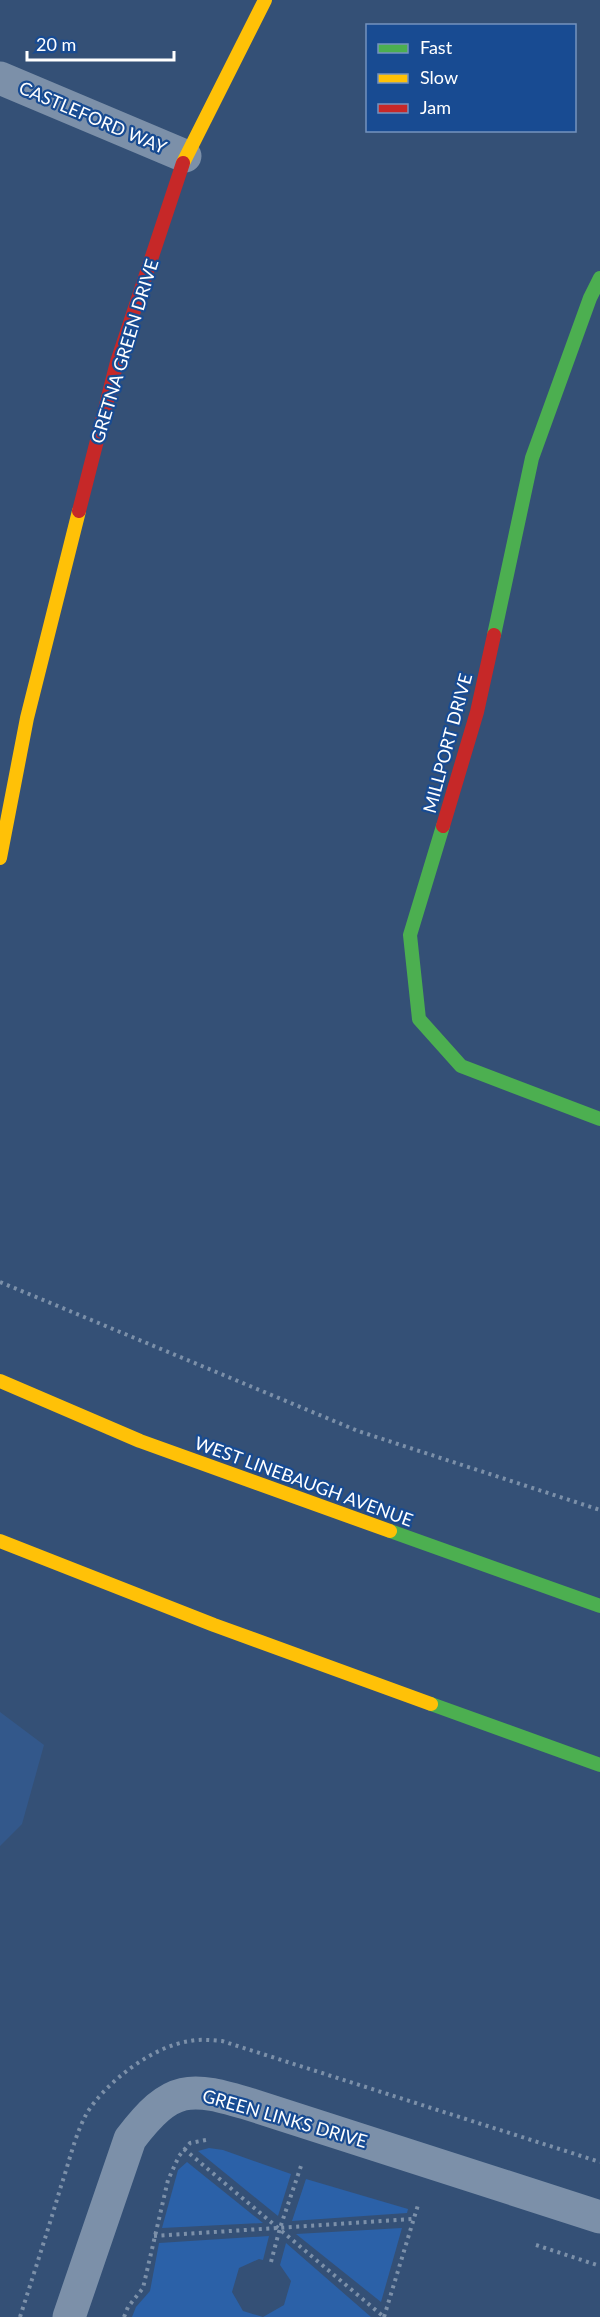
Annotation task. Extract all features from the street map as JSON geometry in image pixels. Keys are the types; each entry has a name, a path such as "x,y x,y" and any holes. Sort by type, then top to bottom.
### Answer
{"street":[{"name":"GRETNA GREEN DRIVE","path":"0,858 27,718 117,362 185,156 265,0"},
{"name":"CASTLEFORD WAY","path":"0,78 185,156"},
{"name":"MILLPORT DRIVE","path":"600,278 590,298 532,458 477,712 410,935 419,1019 461,1066 600,1119"},
{"name":"GRETNA GREEN DRIVE","path":"0,770 27,718"},
{"name":"WEST LINEBAUGH AVENUE","path":"0,1382 140,1441 600,1606"},
{"path":"0,1541 214,1625 600,1765"},
{"name":"GREEN LINKS DRIVE","path":"69,2317 130,2139 147,2116 167,2100 193,2092 220,2096 252,2105 600,2217"}],"path":[{"path":"0,1282 358,1431 600,1510"},
{"path":"124,2317 128,2307 143,2288 168,2180 184,2149 190,2143 214,2141"},
{"path":"184,2149 384,2317 418,2205"},
{"path":"289,2163 312,2170"},
{"path":"271,2262 301,2166"},
{"path":"410,2202 428,2208"},
{"path":"154,2236 413,2219"},
{"path":"536,2244 600,2266"}],"shaded area":[{"path":"0,1712 44,1745 22,1824 0,1846"},
{"path":"209,2148 223,2150 291,2174 278,2216 198,2151"},
{"path":"187,2162 263,2223 162,2228 178,2170"},
{"path":"306,2179 408,2209 407,2213 292,2221"},
{"path":"402,2228 381,2302 296,2234"},
{"path":"269,2236 263,2260 259,2259 239,2268 232,2292 243,2311 263,2317 132,2317 136,2307 150,2291 159,2243"},
{"path":"286,2243 371,2317 263,2317 284,2305 291,2281 280,2265"}],"traffic: fast":[{"path":"494,635 532,458 590,298 600,278"},
{"path":"443,826 410,935 419,1019 461,1066 600,1119"},
{"path":"390,1531 600,1606"},
{"path":"431,1704 600,1765"}],"traffic: slow":[{"path":"183,163 265,0"},
{"path":"0,858 27,718 79,511"},
{"path":"0,1381 140,1441 390,1531"},
{"path":"0,1541 214,1625 431,1704"}],"traffic: jam":[{"path":"79,511 117,362 183,163"},
{"path":"443,826 477,712 494,635"}]}
